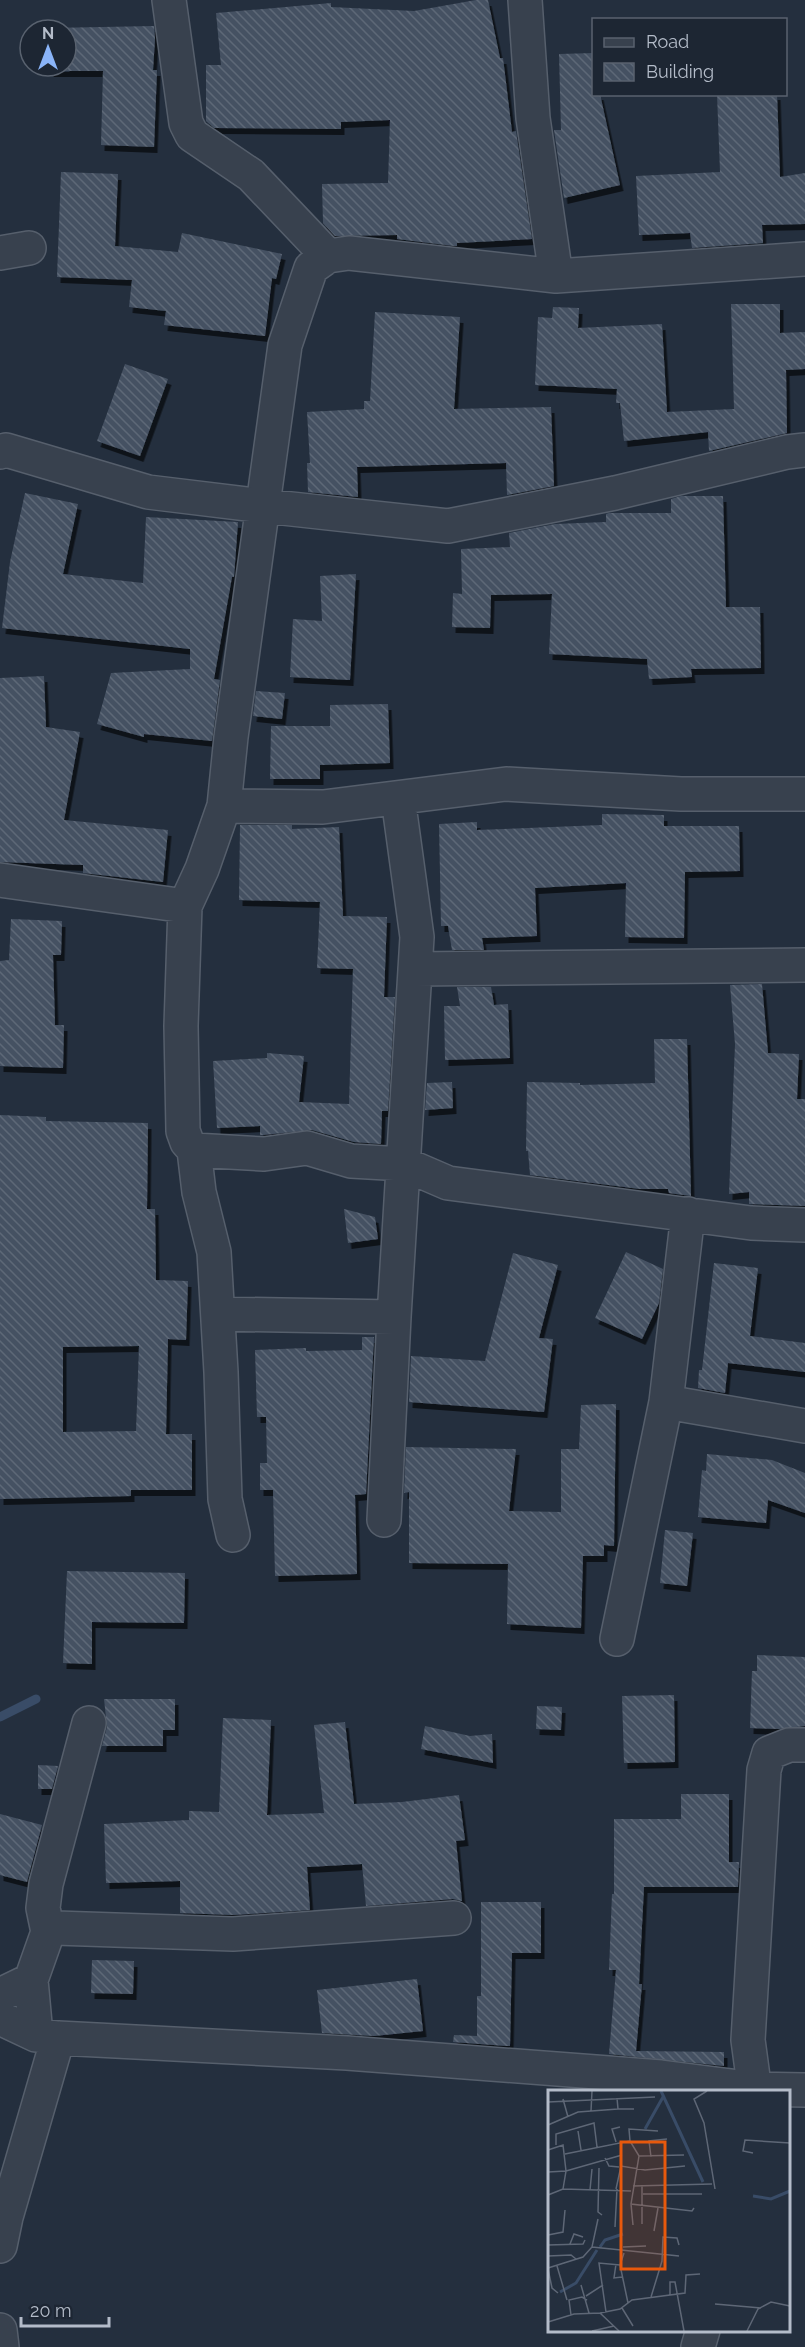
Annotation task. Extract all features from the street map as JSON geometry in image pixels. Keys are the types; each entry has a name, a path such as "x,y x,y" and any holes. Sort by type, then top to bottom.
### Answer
{"street":[{"path":"169,0 186,123 192,135 251,175 328,256"},
{"path":"525,0 533,118 556,276"},
{"path":"233,1535 225,1499 214,1251 199,1192 194,1150 187,1142 183,1131 181,1026 185,906 202,869 224,806 231,737 285,345 311,268 328,256 349,253 556,276 805,259"},
{"path":"0,452 6,450 148,492 448,526 615,493 787,452 805,450"},
{"path":"224,806 323,807 506,784 681,794 805,794"},
{"path":"384,1520 417,937 398,798"},
{"path":"0,880 185,906"},
{"path":"415,969 805,965"},
{"path":"194,1150 264,1154 307,1148 351,1161 404,1164 448,1183 751,1223 805,1225"},
{"path":"617,1639 666,1402 688,1214"},
{"path":"218,1314 394,1317"},
{"path":"666,1402 805,1426"},
{"path":"0,2246 47,2037 31,1980 48,1932 43,1908 46,1884 89,1723"},
{"path":"755,2090 748,2040 764,1770 770,1754 789,1745 805,1745"},
{"path":"48,1932 56,1928 233,1934 454,1918"},
{"path":"0,1995 31,1980"},
{"path":"0,2018 47,2037 347,2053 661,2077 755,2090 805,2090"},
{"path":"0,2330 2,2347"},
{"path":"698,2347 703,2332"}],"building":[{"path":"488,0 500,58 503,58 512,132 516,131 532,239 457,243 457,246 454,246 397,239 397,235 335,236 323,223 322,184 388,183 390,120 341,122 341,129 214,128 206,121 206,65 221,65 216,13 331,3 331,7 414,11"},
{"path":"154,26 153,70 157,70 154,147 101,145 103,71 78,71 78,27"},
{"path":"592,53 592,96 600,96 620,185 564,198 554,130 561,130 559,54"},
{"path":"717,96 777,96 780,177 805,173 805,224 762,225 763,243 692,248 690,233 639,235 636,176 720,172"},
{"path":"61,172 118,174 115,246 178,252 182,233 282,254 276,279 272,278 265,336 164,325 166,311 129,307 132,280 57,277"},
{"path":"731,304 780,304 780,333 805,332 805,369 786,370 787,433 709,451 708,432 624,441 620,403 616,403 617,389 535,385 538,317 552,318 553,307 579,308 578,328 662,324 667,412 734,409"},
{"path":"375,312 460,317 454,409 551,407 554,486 507,495 506,463 357,467 358,497 308,492 307,463 310,463 307,412 364,409 364,401 370,401"},
{"path":"125,364 168,379 140,456 97,441"},
{"path":"25,493 78,504 63,574 143,583 146,517 238,522 234,577 232,577 214,679 220,680 212,741 144,734 144,737 97,724 111,673 190,669 190,649 2,628 10,562"},
{"path":"681,496 723,496 726,607 760,607 761,668 691,669 692,677 649,679 647,659 549,654 552,594 491,595 490,628 452,627 453,593 462,594 461,549 510,547 509,533 555,524 606,522 606,514 609,513 671,513 671,499"},
{"path":"356,574 350,680 290,677 293,619 322,621 320,576"},
{"path":"44,676 46,727 80,732 64,820 168,830 163,882 83,873 83,865 0,862 0,678"},
{"path":"256,691 285,693 282,719 253,716"},
{"path":"388,704 390,763 320,765 320,779 270,779 271,726 330,726 330,705"},
{"path":"602,814 664,815 664,826 739,826 740,871 685,872 684,938 625,937 626,883 535,888 537,936 482,938 484,950 452,950 448,926 441,926 439,824 477,822 477,830 602,825"},
{"path":"240,825 292,825 292,829 339,827 343,916 387,917 384,997 395,997 388,1111 382,1111 381,1144 354,1142 312,1130 260,1135 260,1126 217,1128 213,1061 267,1058 267,1053 304,1056 299,1102 349,1104 353,969 317,968 320,902 239,900"},
{"path":"11,919 62,921 61,955 53,955 55,1025 64,1025 63,1068 0,1066 0,961 9,960"},
{"path":"762,984 768,1053 799,1054 797,1099 805,1099 805,1206 749,1204 749,1192 729,1194 735,1044 730,985"},
{"path":"457,987 491,987 494,1005 508,1004 510,1058 445,1060 444,1006 460,1006"},
{"path":"654,1039 687,1039 691,1196 669,1193 668,1189 640,1189 530,1175 528,1151 526,1151 527,1082 580,1083 580,1085 655,1083"},
{"path":"452,1082 453,1108 425,1110 427,1083"},
{"path":"0,1115 46,1117 46,1121 148,1123 147,1209 155,1209 156,1280 188,1281 186,1340 168,1339 166,1434 192,1434 192,1490 131,1490 131,1496 0,1499","holes":["139,1346 136,1431 63,1432 63,1347"]},
{"path":"344,1209 375,1217 378,1239 348,1243"},
{"path":"626,1252 663,1269 659,1303 642,1339 595,1318"},
{"path":"513,1253 558,1265 539,1338 553,1339 544,1412 409,1402 411,1356 485,1361"},
{"path":"714,1263 758,1268 750,1336 805,1343 805,1372 728,1363 725,1393 698,1388"},
{"path":"362,1337 374,1337 366,1494 355,1495 357,1574 275,1576 273,1490 260,1490 260,1463 267,1463 266,1417 257,1417 255,1350 306,1348 306,1351 362,1350"},
{"path":"616,1404 614,1546 604,1545 604,1556 583,1556 581,1628 507,1624 508,1564 409,1563 409,1492 404,1493 406,1447 516,1449 509,1511 561,1512 561,1449 579,1449 581,1405"},
{"path":"707,1454 772,1460 805,1473 805,1513 768,1500 766,1523 698,1517 702,1470 706,1471"},
{"path":"665,1530 693,1533 687,1586 660,1583"},
{"path":"67,1571 185,1573 184,1623 92,1622 92,1664 63,1663"},
{"path":"757,1655 805,1657 805,1726 779,1729 750,1728 752,1671 757,1671"},
{"path":"674,1695 675,1762 624,1763 622,1696"},
{"path":"104,1699 175,1699 175,1730 163,1730 163,1746 102,1746 107,1727"},
{"path":"537,1706 562,1707 561,1730 536,1729"},
{"path":"223,1718 271,1720 267,1815 324,1813 314,1725 345,1722 354,1804 402,1802 459,1795 465,1840 456,1841 462,1901 453,1899 366,1906 362,1864 307,1867 310,1910 233,1915 180,1913 180,1881 106,1883 104,1824 189,1820 189,1811 219,1812"},
{"path":"425,1726 470,1736 492,1734 493,1763 421,1749"},
{"path":"38,1765 58,1766 52,1789 38,1789"},
{"path":"681,1794 729,1794 729,1862 739,1862 738,1887 644,1887 639,1984 642,1984 636,2051 724,2052 724,2066 609,2054 616,1970 609,1970 612,1894 614,1894 614,1819 681,1819"},
{"path":"0,1814 42,1825 27,1882 0,1875"},
{"path":"481,1902 541,1902 541,1953 512,1953 510,2046 453,2042 454,2035 477,2036 477,1996 481,1996"},
{"path":"92,1960 134,1961 133,1994 91,1993"},
{"path":"417,1979 423,2031 374,2036 322,2033 317,1990"}],"waterway":[{"path":"0,1717 36,1699"}]}
